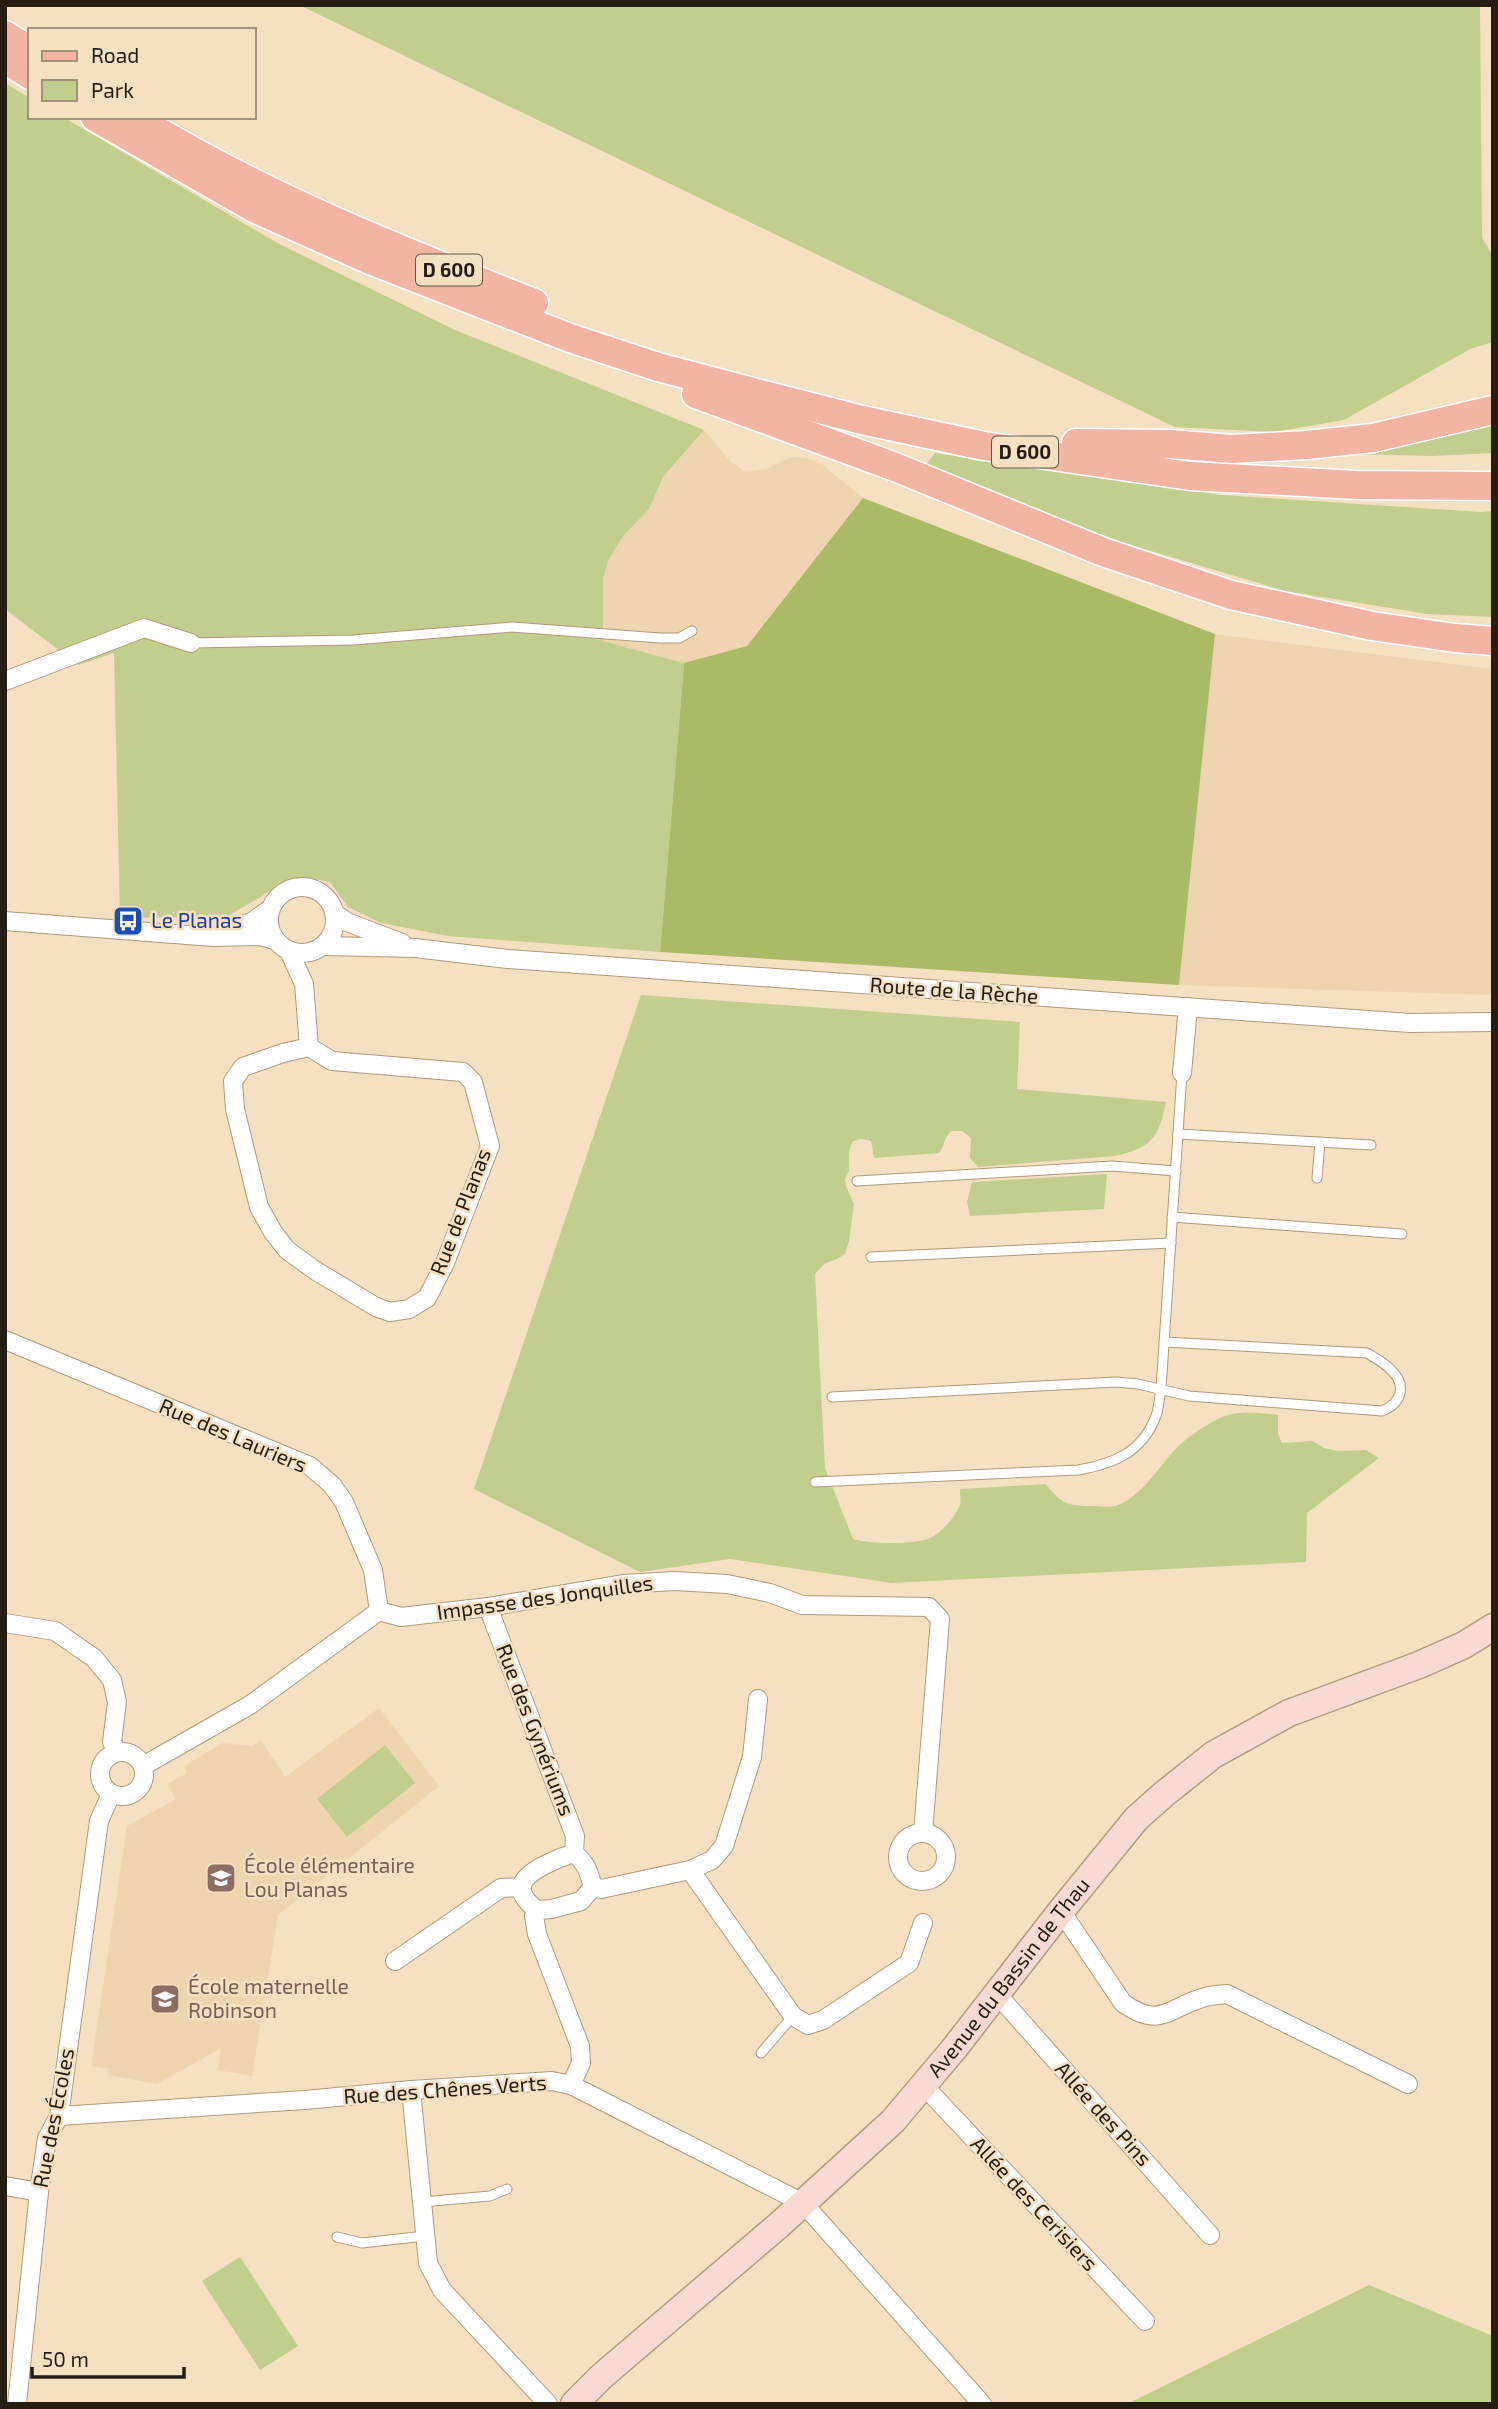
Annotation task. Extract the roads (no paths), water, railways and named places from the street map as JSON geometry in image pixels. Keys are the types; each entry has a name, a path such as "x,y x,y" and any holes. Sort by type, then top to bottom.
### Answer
{"main road":[{"path":"5,35 28,50"},
{"path":"5,59 28,74"},
{"name":"D 600","path":"98,119 256,209 413,278 570,338 657,367 862,420 984,446 1190,476 1357,485 1493,486"},
{"name":"D 600","path":"138,119 267,191 374,239 577,321 792,386 864,403 1076,443 1183,458 1358,471 1493,470"},
{"path":"570,338 592,358 895,467 1103,552 1231,595 1372,626 1493,641"},
{"path":"1076,443 1170,444 1232,449 1306,445 1373,438 1493,410"},
{"name":"Avenue du Bassin de Thau","path":"574,2404 602,2376 803,2203 893,2121 924,2086 1136,1819 1164,1794 1213,1755 1289,1713 1419,1665 1464,1645 1493,1627"}],"street":[{"path":"5,681 144,628 191,643"},
{"path":"213,937 253,921 270,909 284,892 304,887 315,889 331,903 334,913 333,931 320,948 314,968 304,985"},
{"path":"270,909 270,930 282,945 304,985 309,1046"},
{"name":"Route de la Rèche","path":"334,913 347,922 415,948"},
{"path":"5,921 213,937 260,936 307,953 320,948"},
{"name":"Route de la Rèche","path":"320,948 415,948 508,959 1410,1023 1493,1022"},
{"path":"1182,1073 1188,1007"},
{"name":"Rue de Planas","path":"309,1046 332,1061 463,1072 472,1082 490,1146 445,1263 426,1297 409,1309 390,1312 376,1307 316,1271 287,1250 272,1232 259,1207 235,1109 233,1081 243,1067 309,1046"},
{"name":"Rue des Lauriers","path":"5,1340 310,1466 332,1485 344,1502 373,1570 379,1611"},
{"name":"Impasse des Jonquilles","path":"379,1611 401,1617 488,1607 623,1584 675,1581 727,1584 770,1593 802,1605 929,1607 940,1619 923,1833"},
{"name":"Rue des Gynériums","path":"488,1607 575,1836 574,1853 588,1868 593,1887"},
{"path":"142,1766 250,1705 379,1611"},
{"path":"5,1623 54,1631 100,1665 112,1679 117,1702 112,1742 117,1752"},
{"path":"574,1853 548,1863 526,1878 522,1887 524,1899 536,1910 552,1909 581,1901 593,1887 601,1889 690,1870 712,1860 724,1846 752,1757 758,1699"},
{"path":"117,1752 132,1754 142,1766 143,1781 133,1793 126,1796 111,1794 101,1782 100,1767 110,1755 117,1752"},
{"name":"Rue des Écoles","path":"17,2404 47,2138 59,2116 99,1821 111,1794"},
{"path":"690,1870 793,2016 808,2025 823,2020 909,1963 923,1923"},
{"path":"395,1961 501,1888 522,1887"},
{"path":"536,1910 534,1916 537,1934 580,2046 581,2063 571,2085"},
{"path":"1061,1911 1123,2003 1135,2011 1147,2016 1166,2015 1205,1997 1227,1994 1408,2084"},
{"name":"Allée des Pins","path":"996,1993 1210,2235"},
{"name":"Rue des Chênes Verts","path":"59,2116 552,2081 571,2085 803,2203"},
{"name":"Allée des Cerisiers","path":"924,2086 1145,2321"},
{"path":"411,2090 428,2263 442,2290 548,2404"},
{"path":"5,2186 39,2192"},
{"path":"803,2203 982,2404"}],"lane":[{"path":"191,643 353,640 512,626 660,638 679,638 692,631"},
{"path":"816,1482 1078,1470 1107,1465 1129,1453 1156,1416 1161,1389 1182,1073"},
{"path":"1178,1134 1371,1145"},
{"path":"1317,1178 1320,1142"},
{"path":"857,1181 1112,1166 1176,1171"},
{"path":"1172,1217 1402,1234"},
{"path":"871,1257 1171,1243"},
{"path":"832,1397 1116,1382 1138,1384 1189,1396 1382,1411 1394,1406 1400,1394 1400,1382 1392,1370 1367,1353 1164,1342"},
{"path":"761,2053 793,2016"},
{"path":"422,2202 490,2196 507,2189"},
{"path":"337,2238 362,2243 425,2236"}],"place":[{"name":"Le Planas","path":"128,921"},
{"name":"École élémentaire Lou Planas","path":"221,1878"},
{"name":"École maternelle Robinson","path":"165,1999"}]}
